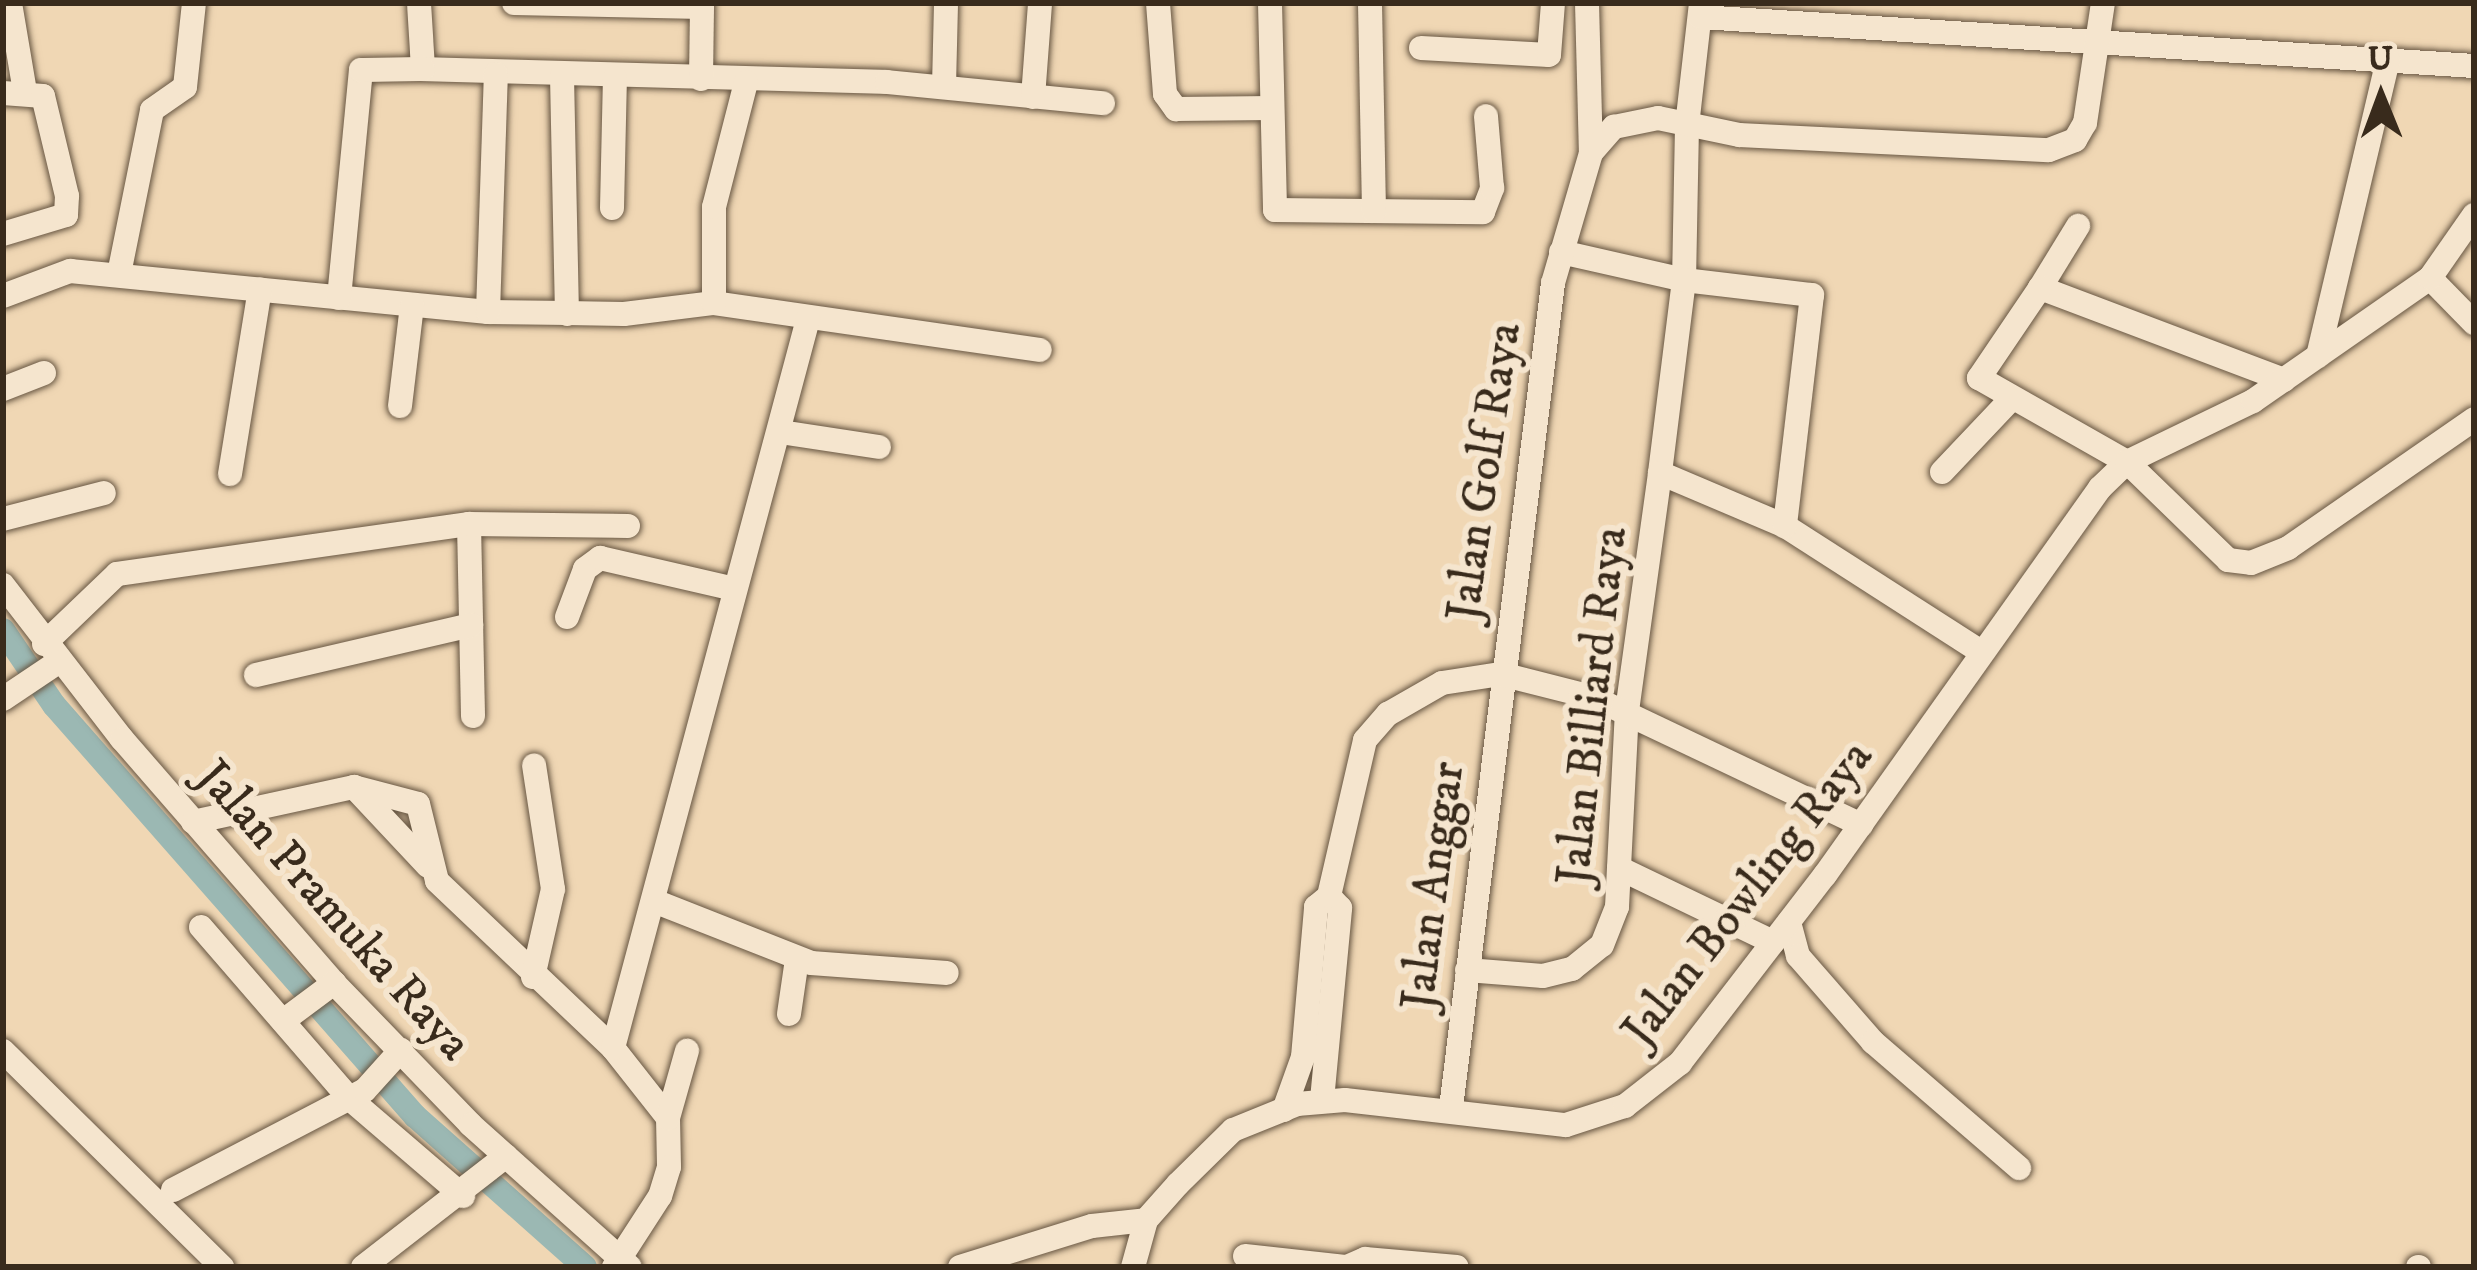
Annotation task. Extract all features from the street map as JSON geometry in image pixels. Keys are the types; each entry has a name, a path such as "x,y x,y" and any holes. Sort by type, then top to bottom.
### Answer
{"street":[{"path":"3,234 66,215 43,96 14,93 10,3"},
{"path":"119,274 152,110 185,87 194,3"},
{"path":"419,3 423,69"},
{"path":"514,3 702,5 701,79"},
{"path":"944,86 946,3"},
{"path":"1034,98 1040,3"},
{"path":"1158,3 1165,94 1176,110 1272,108"},
{"path":"1270,3 1275,210 1490,207 1486,116"},
{"path":"1370,3 1374,211"},
{"path":"1421,48 1549,55 1553,3"},
{"name":"Jalan Golf Raya","path":"1284,1110 1303,1057 1316,907 1330,896 1366,740 1388,714 1442,683 1501,674 1562,252 1591,153 1587,3"},
{"path":"1591,153 1614,127 1635,120 1953,151 2049,150 2075,140 2085,123 2102,44 2103,3"},
{"path":"1700,10 2102,44 2474,66"},
{"name":"Jalan Billiard Raya","path":"1467,970 1543,976 1572,969 1602,945 1617,907 1627,711 1684,280 1687,126 1700,10"},
{"path":"2318,356 2388,62"},
{"path":"339,298 361,70 944,86 1103,104"},
{"path":"488,312 496,74"},
{"path":"562,76 567,314"},
{"path":"612,208 615,78"},
{"path":"714,303 714,207 746,82"},
{"path":"2127,462 2196,434 2284,380 2430,278 2474,213"},
{"path":"2078,226 1979,375 2127,462 2228,560 2251,563 2288,548 2474,419"},
{"path":"1562,252 1684,280 1814,300 1785,526"},
{"path":"3,296 70,271 488,312 567,314 714,303 1040,350"},
{"path":"2430,278 2474,323"},
{"path":"2039,288 2284,380"},
{"path":"230,474 260,289"},
{"path":"400,406 412,306"},
{"path":"613,1048 808,319"},
{"path":"3,389 44,373"},
{"path":"1942,472 2012,398"},
{"path":"780,432 879,447"},
{"name":"Jalan Bowling Raya","path":"1322,1100 1451,1108 1566,1125 1625,1106 1680,1063 1861,825 2082,507 2127,462"},
{"name":"Jalan Billiard Raya","path":"1660,473 1785,526 1982,652"},
{"path":"3,519 104,493"},
{"path":"11,694 49,660 117,574 469,524 628,526"},
{"path":"469,524 472,716"},
{"path":"567,617 585,569 600,559 734,589"},
{"name":"Jalan Pramuka Raya","path":"3,585 49,660 193,822 326,989 499,1162 621,1264"},
{"path":"256,675 471,626"},
{"path":"1501,674 1627,711 1861,825"},
{"name":"Jalan Anggar","path":"1451,1108 1501,674"},
{"path":"533,976 553,889 534,765"},
{"path":"354,787 533,976 613,1048 668,1118"},
{"path":"193,822 354,787 418,804 430,868"},
{"path":"1619,868 1781,932 1873,1042 2019,1168"},
{"name":"Jalan Golf Raya","path":"1322,1100 1340,908 1330,896"},
{"path":"654,902 797,959 947,973"},
{"path":"201,927 290,1016 357,1094 467,1192"},
{"path":"788,1014 797,959"},
{"path":"290,1016 326,989"},
{"path":"621,1264 660,1196 669,1167 668,1118 687,1051"},
{"path":"3,1052 222,1267"},
{"path":"173,1190 357,1094 396,1056"},
{"path":"1133,1267 1146,1220 1233,1130 1322,1100"},
{"path":"363,1267 467,1192 499,1162"},
{"path":"959,1267 1092,1226 1146,1220"},
{"path":"1245,1256 1347,1267 1365,1259 1457,1267"}],"waterway":[{"path":"3,630 54,705 415,1116 585,1267"}]}
